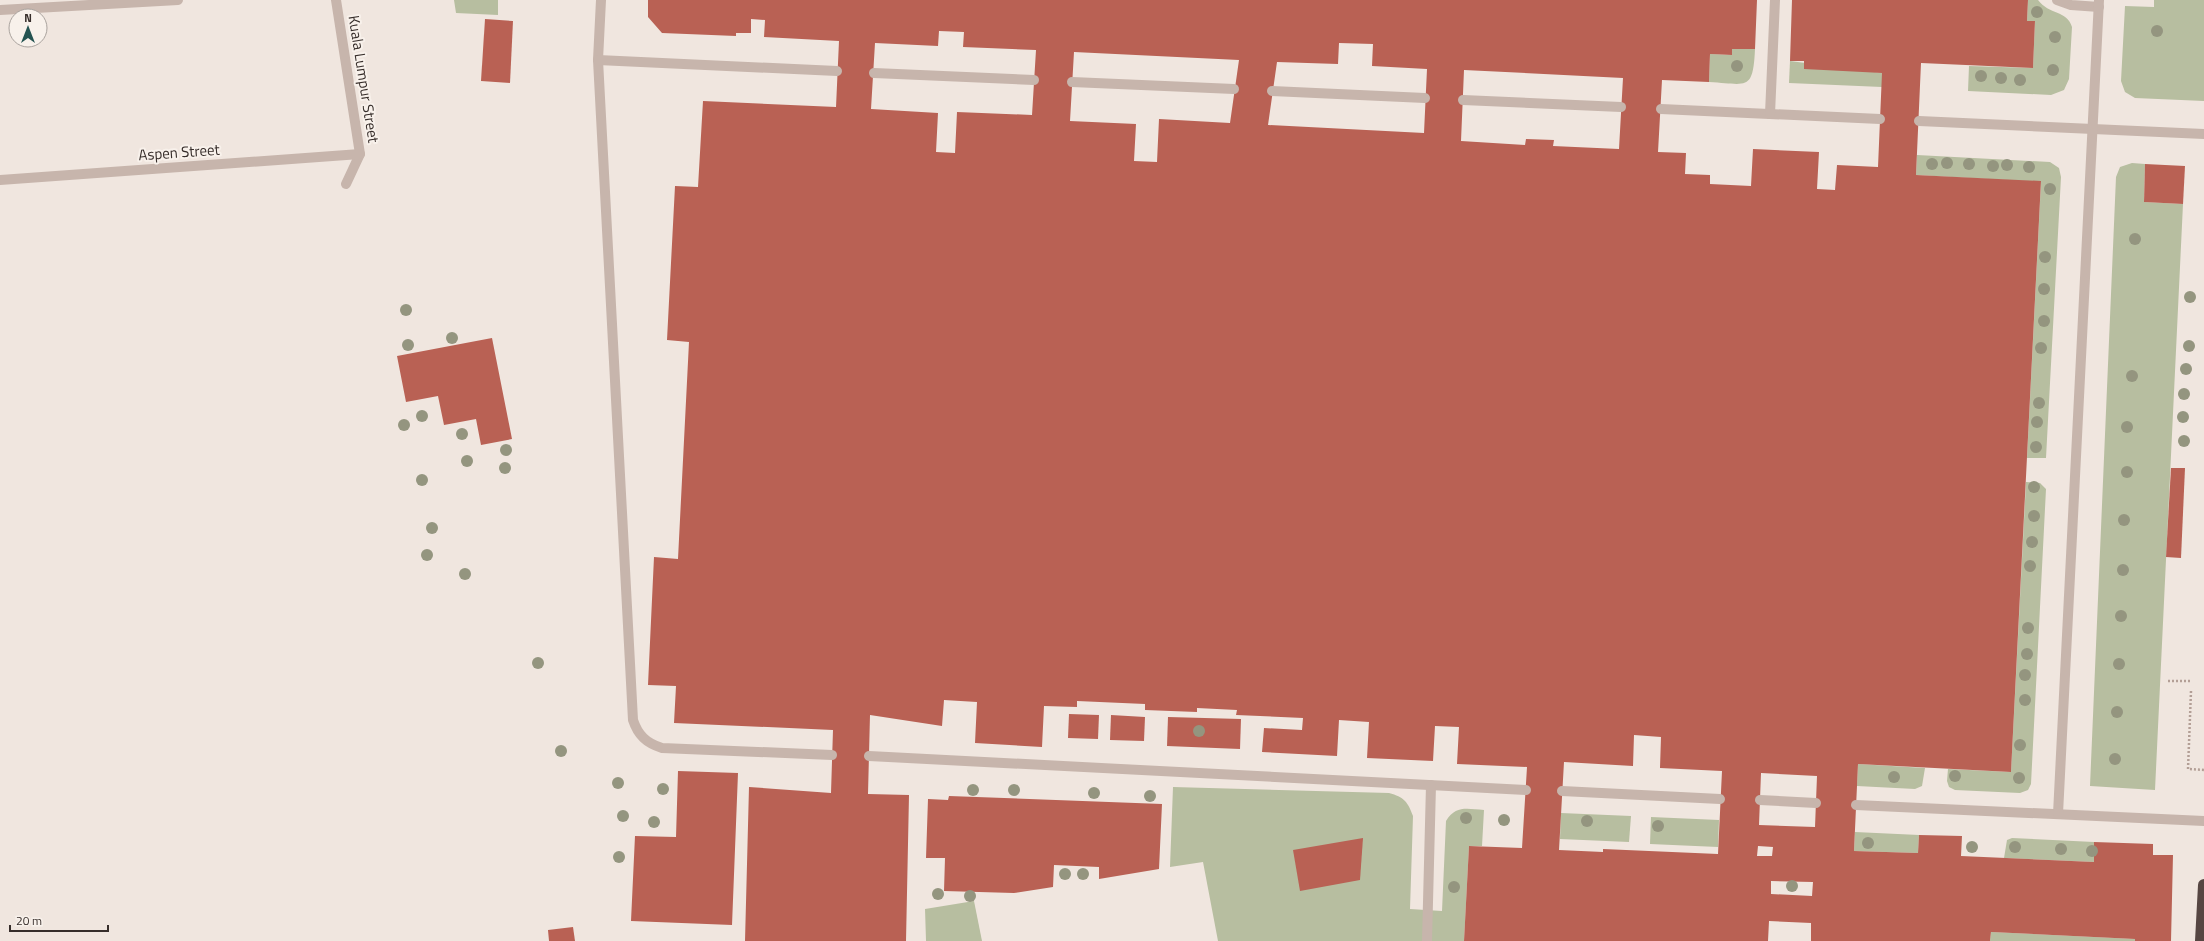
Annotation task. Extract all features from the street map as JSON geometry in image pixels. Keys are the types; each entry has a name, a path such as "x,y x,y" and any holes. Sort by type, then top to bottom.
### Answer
{"highway":[{"path":"2201,941 2204,885"}],"street":[{"path":"0,10 178,0"},
{"name":"Kuala Lumpur Street","path":"336,0 360,154 346,184"},
{"path":"601,0 598,60 632,720 636,730 643,738 651,745 662,748 832,755"},
{"path":"1770,114 1775,0"},
{"path":"2057,0 2071,5 2099,3 2058,814"},
{"path":"598,60 837,71"},
{"path":"874,73 1034,80"},
{"path":"1072,82 1234,89"},
{"path":"1272,91 1425,98"},
{"path":"1463,100 1621,107"},
{"path":"1661,109 1880,119"},
{"path":"1918,121 2204,134"},
{"name":"Aspen Street","path":"0,180 360,154"},
{"path":"869,756 1526,790"},
{"path":"1427,941 1431,785"},
{"path":"1562,791 1720,799"},
{"path":"1760,800 1816,803"},
{"path":"1856,805 2204,821"}],"path":[{"path":"2168,681 2192,681"},
{"path":"2191,691 2188,769 2204,770"}],"green space":[{"path":"454,0 498,0 498,15 456,13"},
{"path":"2028,0 2038,0 2042,5 2066,18 2072,27 2069,79 2064,90 2051,95 1968,91 1969,66 2033,68 2035,21 2027,21"},
{"path":"2154,0 2204,0 2204,101 2135,98 2125,92 2121,81 2125,6 2154,7"},
{"path":"1732,49 1755,49 1754,63 1750,79 1740,84 1709,82 1710,54 1732,55"},
{"path":"1790,61 1882,73 1882,87 1789,83"},
{"path":"1917,155 2050,162 2059,168 2061,177 2046,458 2027,458 2041,182 1916,175"},
{"path":"2132,163 2145,164 2144,202 2183,204 2155,790 2090,786 2116,177 2120,167"},
{"path":"2026,482 2040,483 2046,489 2031,784 2028,790 2020,793 1955,790 1949,787 1947,781 1948,769 2011,772"},
{"path":"1858,764 1925,768 1922,786 1915,789 1857,786"},
{"path":"1173,787 1389,793 1402,798 1409,807 1413,816 1410,909 1442,911 1446,821 1454,812 1458,810 1484,810 1482,846 1469,846 1464,941 1218,941 1203,862 1170,867"},
{"path":"1561,813 1631,816 1629,842 1560,839"},
{"path":"1651,817 1719,820 1718,847 1650,844"},
{"path":"1855,832 1919,835 1918,853 1854,851"},
{"path":"2012,838 2094,842 2094,862 2004,858 2007,840"},
{"path":"974,901 982,941 926,941 925,909"},
{"path":"1991,932 2135,939 2135,941 1990,941"}],"building":[{"path":"648,0 1757,0 1755,49 1732,49 1732,55 1710,54 1709,82 1662,80 1658,152 1686,153 1685,174 1710,175 1710,184 1751,186 1753,149 1819,152 1817,189 1835,190 1837,165 1878,167 1882,73 1804,69 1804,61 1790,61 1792,0 2028,0 2027,21 2035,21 2033,68 1921,63 1916,175 2041,181 2011,772 1858,764 1854,851 1918,853 1919,835 1962,836 1961,856 2094,862 2094,842 2153,844 2153,855 2173,855 2171,941 2135,941 2135,939 1991,932 1990,941 1811,941 1811,923 1769,921 1768,941 1464,941 1469,846 1522,848 1527,767 1457,764 1459,727 1435,726 1433,761 1367,758 1369,722 1339,720 1337,756 1262,752 1264,728 1302,730 1303,718 1236,715 1237,710 1197,708 1197,712 1145,710 1145,704 1077,701 1077,707 1044,706 1042,747 975,743 977,702 944,700 942,726 870,715 868,794 909,795 906,941 745,941 749,787 831,793 833,730 674,723 676,686 648,685 654,557 678,559 689,342 667,340 675,186 698,187 703,101 836,107 839,41 764,37 765,20 751,19 751,33 736,33 736,36 662,33 648,17","holes":["939,31 964,32 963,47 1036,50 1032,115 957,112 955,153 936,152 938,113 871,109 875,43 938,46","1339,43 1373,44 1372,66 1427,69 1424,133 1268,125 1277,62 1338,64","1074,52 1239,60 1230,123 1159,119 1157,162 1134,161 1136,124 1070,121","1464,70 1623,78 1619,149 1553,146 1554,140 1526,139 1525,145 1461,141","1634,735 1661,737 1660,768 1722,771 1718,854 1603,849 1603,852 1559,850 1564,762 1633,766","1761,773 1817,776 1815,827 1759,825","1758,846 1773,847 1772,856 1757,856","1771,881 1813,882 1812,896 1771,894"]},
{"path":"485,19 513,21 510,83 481,81"},
{"path":"2145,164 2185,166 2183,204 2144,202"},
{"path":"492,338 512,439 481,445 476,419 444,425 438,396 406,402 397,356"},
{"path":"2171,468 2185,468 2181,558 2166,557"},
{"path":"1069,714 1099,715 1098,739 1068,738"},
{"path":"1111,715 1145,717 1144,741 1110,740"},
{"path":"1168,717 1241,719 1240,749 1167,746"},
{"path":"678,771 738,773 732,925 631,921 635,836 676,837"},
{"path":"949,796 1162,804 1159,869 1099,879 1099,867 1054,865 1053,887 1014,893 944,891 945,858 926,858 928,799 948,800"},
{"path":"1363,838 1360,880 1300,891 1293,850"},
{"path":"573,927 575,941 549,941 548,930"}]}
